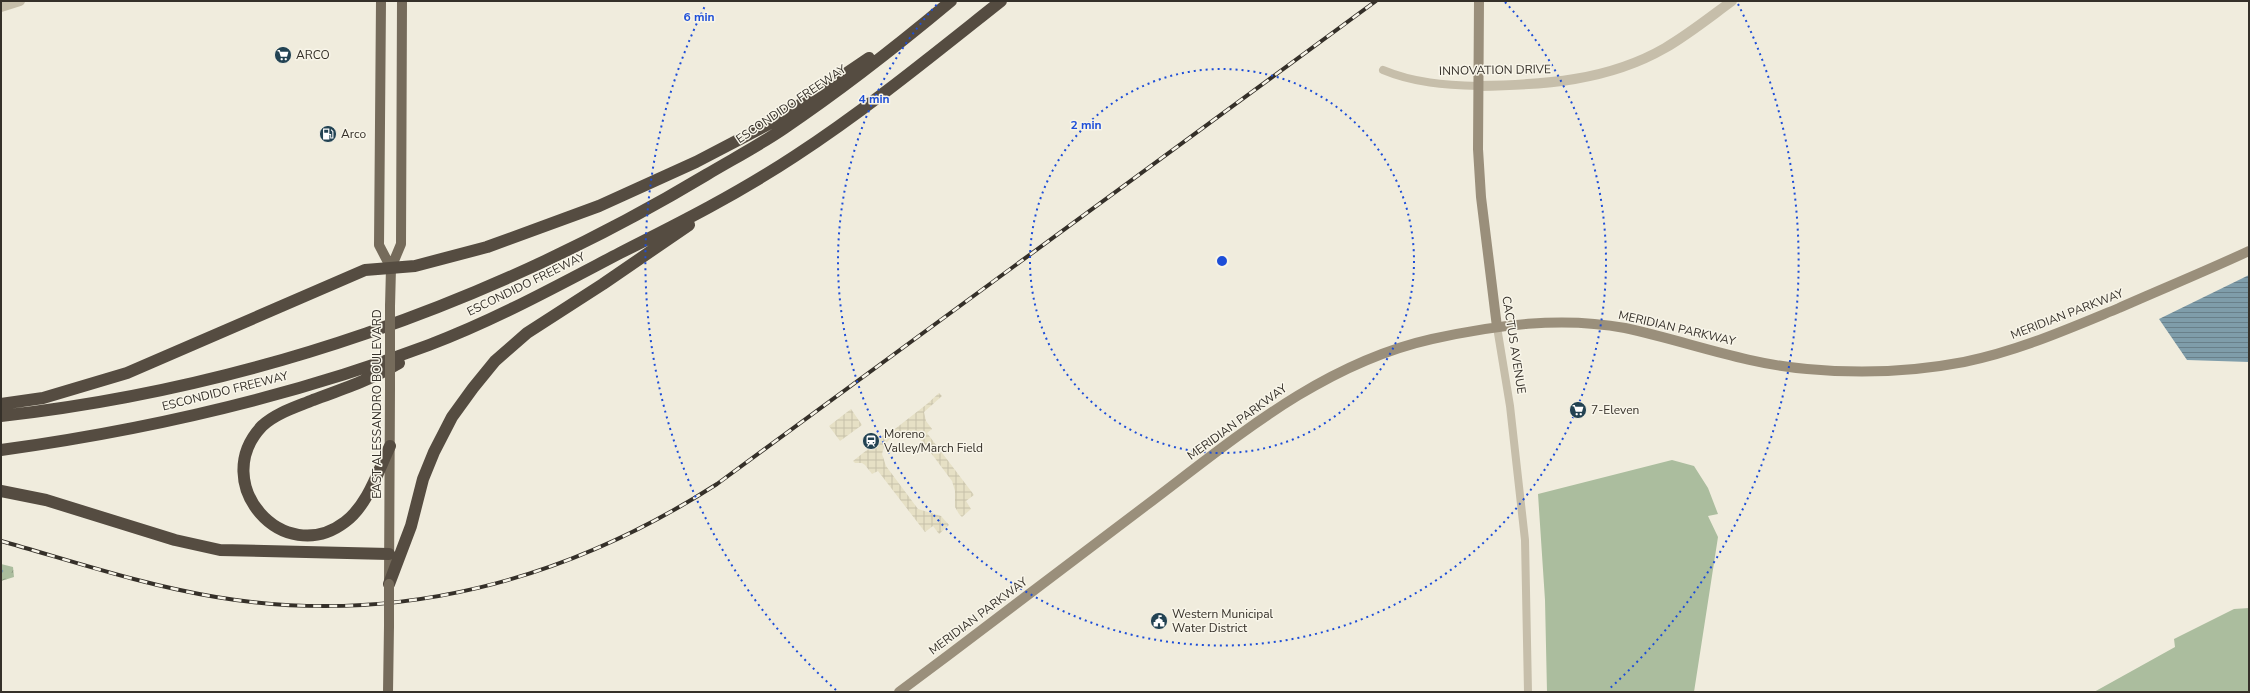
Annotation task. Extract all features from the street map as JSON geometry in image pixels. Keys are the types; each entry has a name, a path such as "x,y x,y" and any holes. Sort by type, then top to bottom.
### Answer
{"highway":[{"name":"ESCONDIDO FREEWAY","path":"1,416 52,410 193,384 322,349 502,282 643,213 780,131 848,84 951,1"},
{"name":"ESCONDIDO FREEWAY","path":"1,450 57,443 204,414 338,376 430,344 513,308 728,198 796,155 886,92 1000,1"},
{"path":"1,404 43,398 127,373 365,270 416,266 487,247 599,206 696,162 782,118 937,13"},
{"path":"389,584 412,526 423,479 434,452 452,417 472,388 491,367 527,333 603,284 728,198"},
{"path":"390,446 363,501 354,513 346,521 325,532 314,534 297,534 280,530 268,522 259,513 250,499 244,481 244,465 247,451 254,438 271,419 379,375 430,344"},
{"path":"1,491 46,500 175,540 220,550 389,554"}],"main road":[{"name":"EAST ALESSANDRO BOULEVARD","path":"381,1 379,245 391,268"},
{"name":"EAST ALESSANDRO BOULEVARD","path":"389,554 390,306 391,268 401,244 402,1"},
{"name":"CACTUS AVENUE","path":"1479,1 1478,148 1481,197 1497,327"},
{"name":"MERIDIAN PARKWAY","path":"899,692 1262,417 1336,374 1384,353 1430,339 1514,324 1543,322 1611,326 1764,362 1803,369 1852,372 1906,370 1965,362 2015,349 2056,335 2173,286 2249,251"},
{"path":"388,692 389,554"}],"street":[{"path":"1,7 20,1"},
{"name":"INNOVATION DRIVE","path":"1383,70 1418,82 1478,86 1544,84 1582,78 1615,70 1664,48 1732,1"},
{"name":"CACTUS AVENUE","path":"1497,327 1510,406 1525,540 1528,692"}],"green space":[{"path":"1672,460 1694,466 1708,488 1718,514 1708,516 1718,537 1694,692 1547,692 1545,600 1538,494"},
{"path":"1,564 13,567 14,577 1,581"},
{"path":"2249,608 2249,692 2094,692 2175,647 2174,639 2234,609"}],"shaded area":[{"path":"939,393 942,396 924,412 926,421 932,429 927,433 974,495 966,501 971,509 962,517 959,514 955,507 955,491 952,481 922,441 911,433 900,432 893,435 884,446 882,454 886,466 918,509 941,516 949,525 939,534 933,526 925,532 878,471 872,474 865,465 862,463 855,463 853,461 882,438 882,436 889,431 891,432"},
{"path":"851,409 862,425 840,441 829,426"}],"water":[{"path":"2249,275 2249,362 2187,360 2159,319"}],"railway":[{"path":"1,541 108,572 189,592 216,597 283,605 349,606 413,600 477,588 539,570 600,547 659,518 717,484 1376,1"}],"place":[{"name":"ARCO","path":"283,55"},
{"name":"Arco","path":"328,134"},
{"name":"7-Eleven","path":"1578,410"},
{"name":"Moreno Valley/March Field","path":"871,441"},
{"name":"Western Municipal Water District","path":"1159,621"}]}
